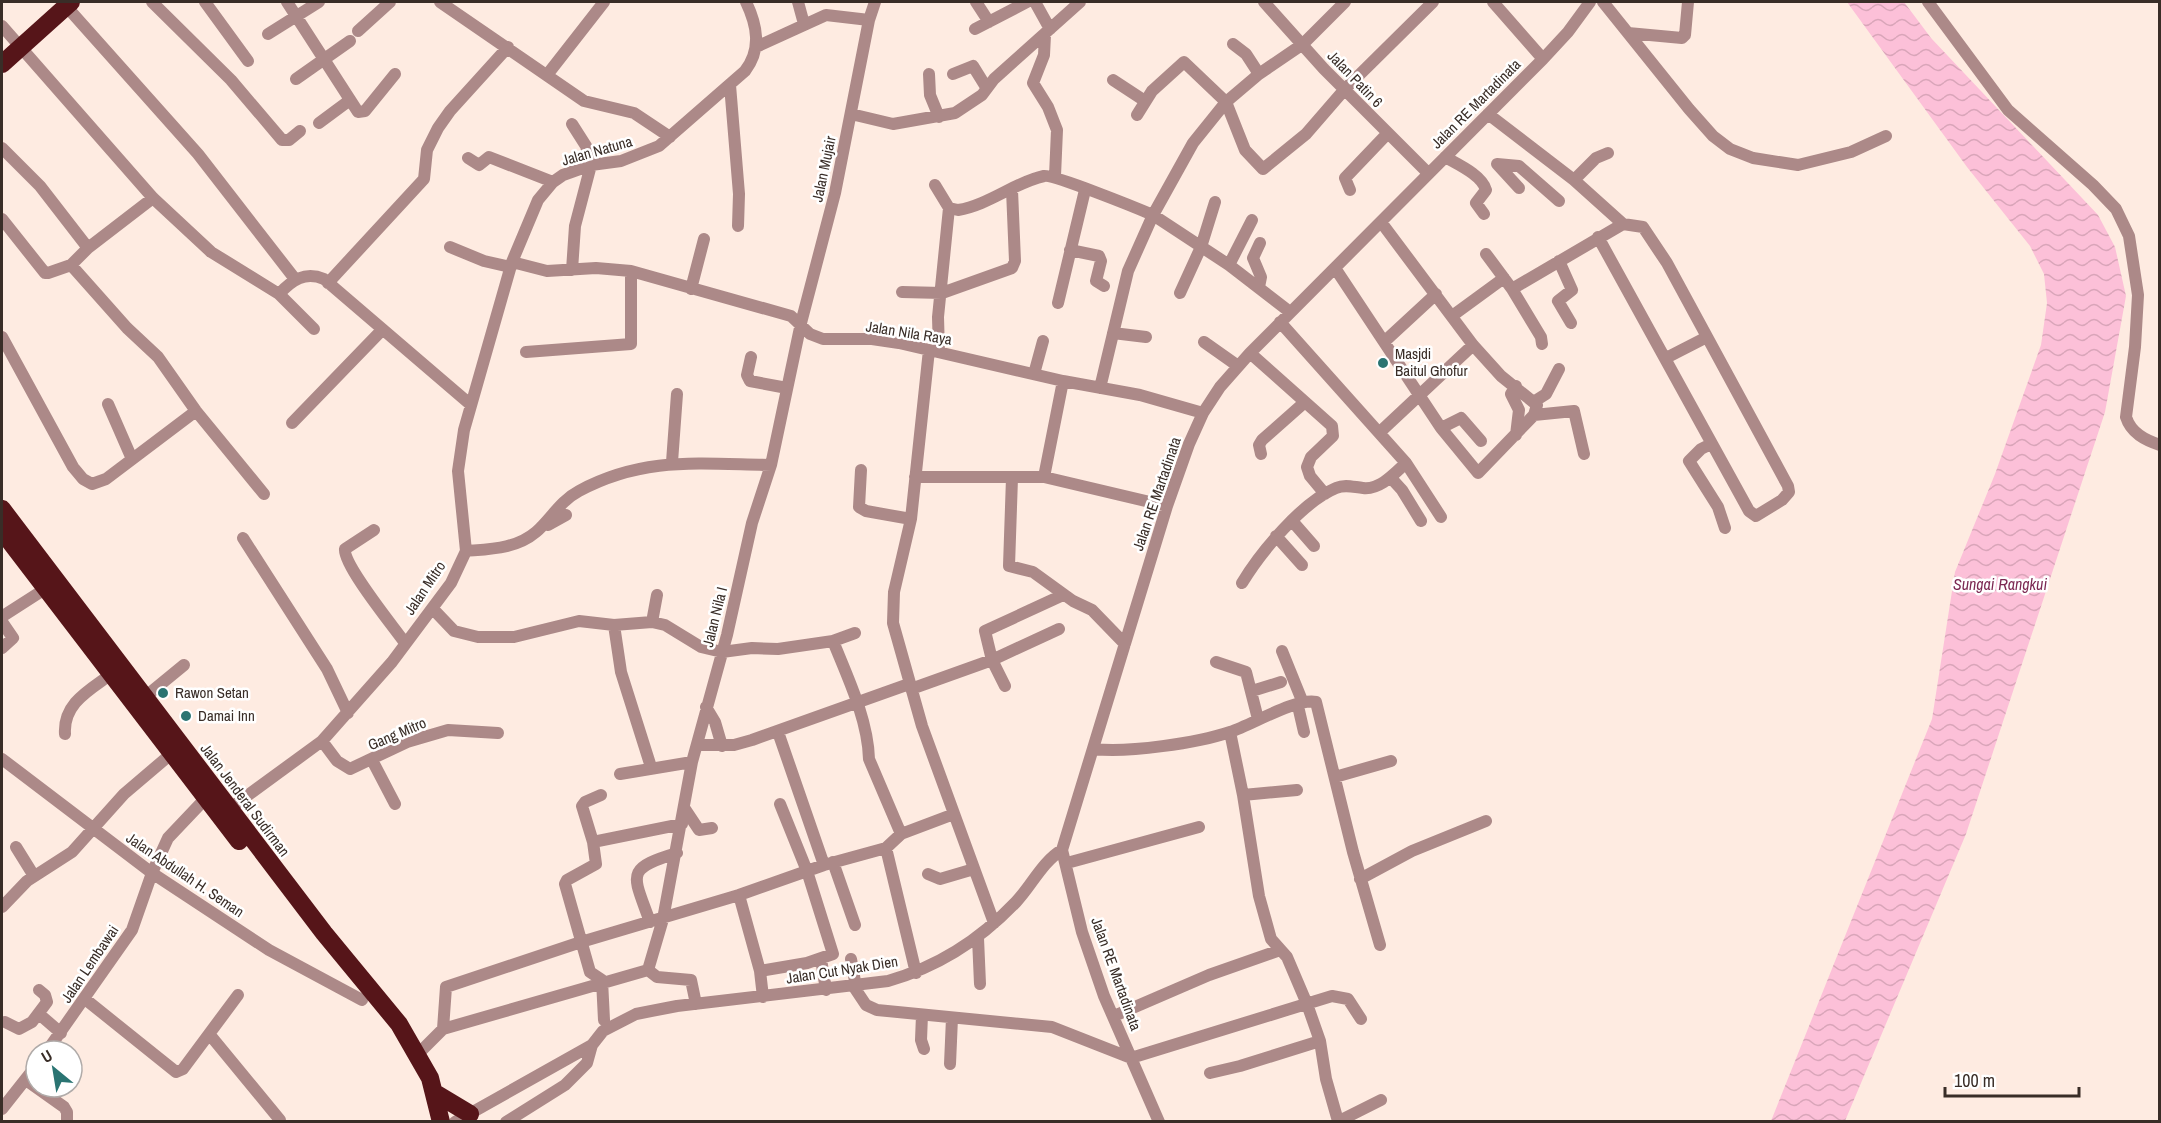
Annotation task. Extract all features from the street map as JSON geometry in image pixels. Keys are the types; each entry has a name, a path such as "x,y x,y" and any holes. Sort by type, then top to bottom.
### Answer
{"highway":[{"path":"2,64 68,4"},
{"name":"Jalan Jenderal Sudirman","path":"2,509 45,589 205,800 224,813 417,1055 435,1093 441,1122"},
{"name":"Jalan Jenderal Sudirman","path":"2,531 19,542 145,697 224,813 362,1000 390,1024 421,1088 430,1122"},
{"path":"435,1093 463,1118"}],"street":[{"path":"152,2 231,80 282,140 293,138 300,131"},
{"path":"205,2 248,62"},
{"path":"287,2 358,112 365,111 395,74"},
{"path":"268,34 319,2"},
{"path":"296,79 324,61 390,2"},
{"path":"440,2 584,101 634,113 670,137"},
{"path":"547,75 604,2"},
{"path":"746,2 755,27 756,47 804,24 833,14 869,20"},
{"path":"798,2 804,24"},
{"name":"Jalan Mujair","path":"801,323 835,193 869,20 875,2"},
{"path":"976,2 989,22"},
{"path":"975,29 1027,2"},
{"path":"1035,2 1048,32 1044,55 1033,83 1048,107 1057,130 1055,176"},
{"path":"851,114 893,124 955,113 970,105 986,87 1080,2"},
{"name":"Jalan Patin 6","path":"1264,2 1387,134 1428,173"},
{"path":"1100,388 1128,271 1153,215 1193,143 1226,102 1259,74 1303,44 1346,2"},
{"path":"1137,115 1144,101 1168,75 1184,62 1226,102 1245,150 1263,169 1306,134 1345,89 1433,2"},
{"path":"1493,2 1543,59"},
{"name":"Jalan RE Martadinata","path":"1159,1122 1131,1058 1082,932 1062,850 1167,506 1203,413 1238,366 1543,59 1568,32 1590,2"},
{"path":"1603,2 1713,136 1730,149 1753,158 1798,165 1851,152 1886,136"},
{"path":"1628,33 1682,38 1685,35 1688,2"},
{"path":"1928,2 2007,110 2094,185 2116,208 2128,236 2138,295 2135,347 2126,417 2139,435 2160,446"},
{"path":"68,4 198,154 295,279"},
{"path":"2,26 153,198 211,252 279,294 314,329"},
{"path":"1233,44 1246,54 1259,74"},
{"path":"328,283 424,179 427,150 438,128 450,111 508,47"},
{"name":"Jalan Natuna","path":"511,265 538,200 553,182 572,171 591,165 642,154 670,137 730,85 750,64 756,47"},
{"path":"953,74 973,66 986,87"},
{"path":"929,74 930,95 939,117"},
{"path":"1113,80 1144,101"},
{"path":"730,85 739,194 738,226"},
{"path":"319,123 351,100"},
{"path":"1488,114 1551,165 1574,180 1623,224 1642,227 1652,237 1788,486 1788,494 1756,516 1752,514 1711,444 1598,237"},
{"path":"572,124 586,146 591,165 576,226 572,270"},
{"path":"1350,190 1345,178 1387,134"},
{"path":"2,148 40,186 88,248"},
{"path":"1574,180 1596,158 1608,153"},
{"path":"468,158 479,165 489,156 553,182"},
{"path":"1445,157 1468,171 1485,186 1486,190 1476,202 1484,214"},
{"path":"1519,188 1497,164 1518,165 1559,201"},
{"path":"1539,182 1551,165"},
{"path":"949,208 963,210 1046,176 1055,176 1085,190 1153,215 1229,265 1290,312"},
{"path":"935,185 949,208 942,293 911,519 896,586 893,623 922,724 994,923"},
{"path":"902,292 942,293 1014,267 1012,190"},
{"path":"1058,303 1085,190"},
{"path":"2,219 45,273 71,265 88,248 153,198"},
{"path":"1180,293 1201,247 1215,202"},
{"path":"1229,265 1252,220"},
{"path":"1335,267 1441,428 1478,473 1534,416 1537,408 1535,401 1501,376 1473,345 1381,222"},
{"path":"1512,289 1623,224"},
{"path":"692,289 704,239"},
{"path":"1260,243 1253,258 1261,277 1260,287"},
{"name":"Jalan Nila Raya","path":"450,247 484,261 547,271 596,268 631,271 784,314 801,323 810,334 823,339 872,339 934,351 1063,381 1140,395 1203,413"},
{"path":"1070,250 1099,256 1101,261 1096,281 1104,286"},
{"path":"1486,254 1512,289 1541,338 1542,344"},
{"path":"1559,261 1572,290 1558,301 1571,323"},
{"path":"71,265 127,327 158,357 196,411 264,494"},
{"path":"511,265 465,428 458,471 466,552 506,547 566,514"},
{"path":"526,352 631,344 631,271"},
{"path":"279,294 295,279 310,275 328,283 471,405"},
{"path":"1452,316 1504,278"},
{"path":"1384,342 1436,294"},
{"path":"1280,322 1406,463 1441,517"},
{"name":"Jalan Nila I","path":"648,970 658,938 658,922 677,853 692,762 722,652 753,520 771,465 801,323"},
{"path":"292,423 382,330"},
{"path":"1113,333 1146,337"},
{"path":"2,337 73,466 83,479 92,484 98,484 196,411"},
{"path":"1666,358 1707,337"},
{"path":"1034,374 1043,341"},
{"path":"1204,342 1238,366"},
{"path":"1380,432 1473,345"},
{"path":"1250,353 1305,402 1334,432 1329,442 1311,457 1307,467 1310,476 1325,494"},
{"path":"751,357 747,375 750,381 787,388"},
{"path":"1535,401 1545,394 1559,369"},
{"path":"1044,477 1063,381"},
{"path":"1516,386 1511,394 1519,410 1516,435"},
{"path":"669,463 676,394"},
{"path":"1261,454 1259,445 1262,441 1305,402"},
{"path":"108,404 132,459"},
{"path":"1534,416 1574,411 1584,454"},
{"path":"1441,428 1461,418 1481,441"},
{"path":"1711,444 1701,449 1689,461 1718,507 1725,528"},
{"path":"537,532 570,496 624,472 669,463 771,465"},
{"path":"1242,584 1258,557 1276,536 1325,494 1342,486 1369,488 1391,477 1406,463"},
{"path":"861,470 859,507 866,511 911,519"},
{"path":"915,477 1044,477 1167,506"},
{"path":"1391,477 1421,521"},
{"path":"1012,478 1009,566 1033,572 1060,596 1098,615 1124,648"},
{"path":"1293,522 1314,546"},
{"path":"374,530 345,549 344,555 355,576 405,643"},
{"path":"1276,536 1302,565"},
{"path":"243,538 327,669 348,713"},
{"name":"Jalan Mitro","path":"224,813 322,741 348,713 432,609 451,583 466,552"},
{"path":"2,648 13,638 2,622 3,616 45,589"},
{"path":"652,622 657,595"},
{"path":"1005,686 992,660 985,631 1060,596"},
{"path":"432,609 454,631 478,637 514,637 579,621 614,625 652,622 665,625 701,647 722,652 752,648 778,649 833,641 855,633"},
{"path":"614,625 621,672 651,767"},
{"path":"697,745 722,746 778,732 856,702 992,660 1059,629"},
{"path":"833,641 856,702 869,745 869,759 901,834"},
{"path":"1282,651 1301,705 1304,732"},
{"path":"1216,662 1245,670 1258,719"},
{"path":"145,697 184,665"},
{"path":"65,735 67,715 73,704 111,675"},
{"path":"1252,691 1281,682"},
{"path":"1094,749 1127,750 1230,732 1258,719 1315,701 1318,705 1360,879 1380,945"},
{"path":"706,707 722,746"},
{"name":"Gang Mitro","path":"322,741 345,768 355,769 407,742 448,730 498,733"},
{"path":"778,732 855,925"},
{"path":"1230,732 1244,795 1259,896 1271,939 1287,957 1320,1041 1326,1079 1338,1121 1381,1100"},
{"path":"2,907 9,897 34,876 72,852 124,794 171,754"},
{"name":"Jalan Abdullah H. Seman","path":"2,759 152,873 269,950 362,1000"},
{"path":"372,760 395,804"},
{"path":"1335,777 1391,761"},
{"path":"620,774 651,767 692,762"},
{"path":"1244,795 1297,790"},
{"path":"601,795 585,802 582,806 593,842 596,864 567,880 565,884 590,972 602,979 604,1020"},
{"name":"Jalan Lembawai","path":"56,1039 132,930 152,873 168,838 205,800"},
{"path":"760,971 821,959 833,954 808,876 780,804"},
{"path":"685,809 699,830 712,828"},
{"path":"1360,879 1412,851 1486,821"},
{"path":"443,1029 448,986 740,899 832,866 887,854 901,834 957,823"},
{"path":"593,842 682,824"},
{"path":"1067,863 1198,828"},
{"path":"16,847 34,876"},
{"name":"Jalan Cut Nyak Dien","path":"463,1118 592,1045 603,1031 636,1014 696,1004 855,987 916,973 978,938 1016,902 1049,860 1062,850"},
{"path":"658,922 638,885 638,872 646,862 677,853"},
{"path":"887,854 916,973"},
{"path":"928,874 939,879 974,869"},
{"path":"740,899 760,971 763,997"},
{"path":"978,938 980,984"},
{"path":"1114,1016 1201,978 1280,951"},
{"path":"821,959 826,990"},
{"path":"851,959 855,987 866,1005 873,1009 1052,1027 1131,1058 1332,996 1345,996 1361,1019"},
{"path":"417,1055 443,1029 648,970 657,977 691,980 696,1004"},
{"path":"5,1023 23,1029 39,1014 47,999 39,990"},
{"path":"85,999 173,1071 183,1069 238,995"},
{"path":"39,1014 61,1033"},
{"path":"922,1015 921,1040 924,1049"},
{"path":"950,1064 952,1018"},
{"path":"210,1035 280,1120"},
{"path":"1210,1073 1320,1041"},
{"name":"Jalan Cut Nyak Dien","path":"506,1122 547,1097 579,1073 587,1064 592,1045"},
{"path":"2,1109 24,1082"},
{"path":"53,1099 64,1107 67,1112 67,1122"}],"water":[{"name":"Sungai Rangkui","path":"1847,2 1904,2 1931,38 2098,215 2115,247 2126,296 2105,412 1966,834 1845,1121 1771,1121 1932,719 1955,572 1995,474 2041,345 2047,303 2044,274 2030,246 1967,167"}],"place":[{"name":"Masjdi Baitul Ghofur","path":"1383,363"},
{"name":"Rawon Setan","path":"163,693"},
{"name":"Damai Inn","path":"186,716"}]}
